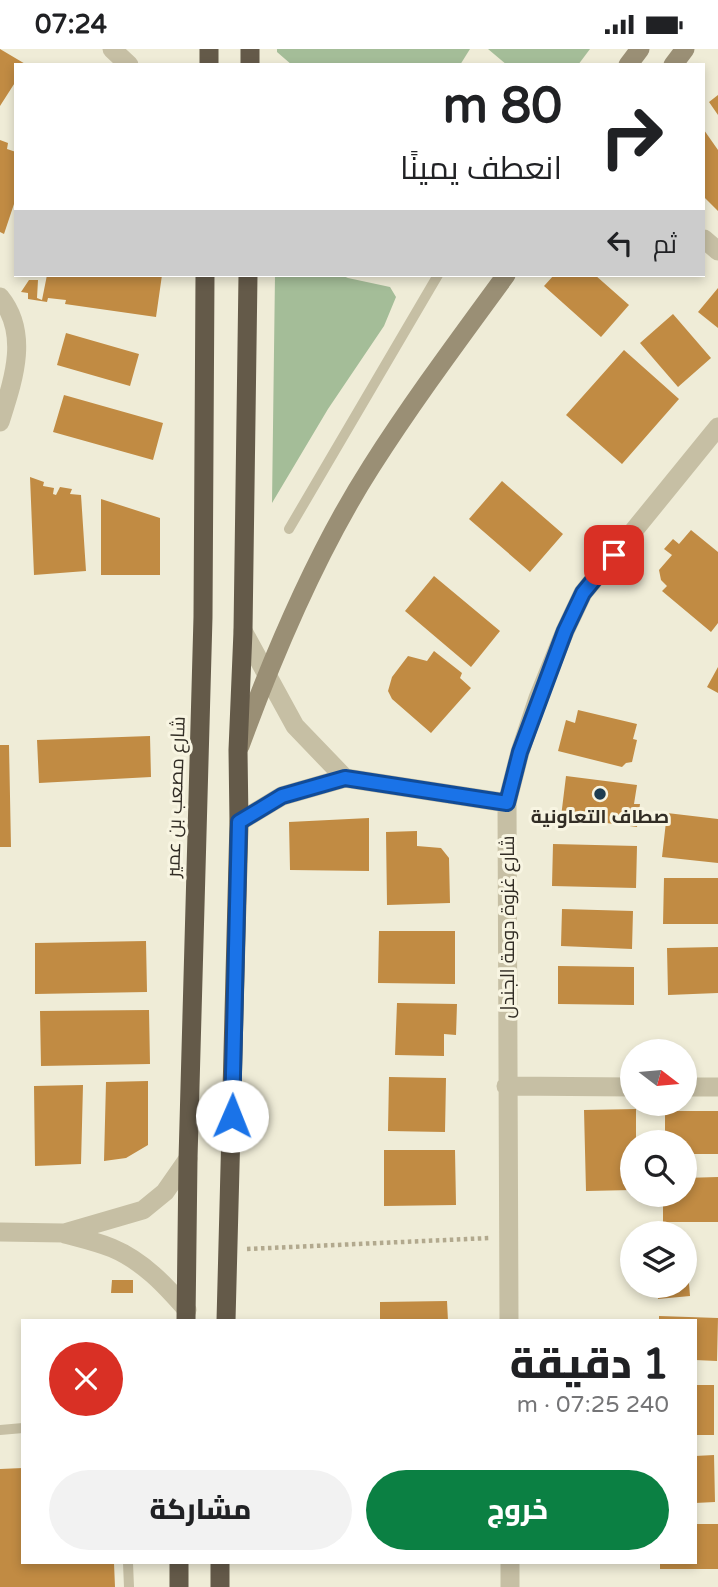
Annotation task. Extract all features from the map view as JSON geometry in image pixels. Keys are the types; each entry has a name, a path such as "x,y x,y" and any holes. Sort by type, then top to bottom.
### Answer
{"highway":[{"name":"شارع مصعب بن عمير","path":"187,1316 188,1160 202,617 205,277"},
{"path":"226,1319 239,822 238,750 243,631 248,277"},
{"path":"179,1564 179,1587"},
{"path":"220,1564 220,1587"}],"main road":[{"path":"238,750 266,674 329,543 370,468 505,277"}],"street":[{"path":"113,49 130,63"},
{"path":"0,297 10,309 15,325 18,354 0,422"},
{"name":"شارع غزوة دومة الجندل","path":"509,1319 507,803 538,698 583,593 718,427"},
{"path":"243,631 295,726 345,778"},
{"path":"239,822 282,796 345,778 507,803"},
{"path":"506,1086 620,1087"},
{"path":"697,1087 718,1087"},
{"path":"0,1232 64,1233 120,1219 143,1210 165,1192 188,1160"},
{"path":"64,1233 112,1248 137,1262 162,1281 187,1316"},
{"path":"510,1564 510,1587"}],"lane":[{"path":"289,529 438,277"},
{"path":"0,1430 21,1428"},
{"path":"128,1564 130,1587"}],"path":[{"path":"228,1249 508,1237"}],"green space":[{"path":"277,49 470,49 461,63 290,63"},
{"path":"488,49 590,49 580,63 505,63"},
{"path":"275,277 346,277 390,287 396,297 384,326 328,409 272,503"}],"building":[{"path":"0,49 24,63 14,63 14,84 0,106"},
{"path":"718,95 718,115 709,102"},
{"path":"705,131 718,150 718,211 705,198"},
{"path":"0,140 8,143 7,149 14,151 14,204 4,234 0,232"},
{"path":"47,277 162,277 156,317 65,304 66,300 48,298 47,302 28,299 28,293 21,292 29,280 38,280 37,298 42,300"},
{"path":"552,277 597,277 629,305 601,337 544,286"},
{"path":"718,288 718,328 698,312"},
{"path":"673,314 711,358 678,387 640,343"},
{"path":"66,333 139,354 130,386 57,365"},
{"path":"624,350 679,399 622,464 566,415"},
{"path":"64,395 163,423 153,460 53,432"},
{"path":"30,477 44,482 43,486 54,488 53,494 56,495 60,487 72,489 70,494 81,495 86,571 34,575"},
{"path":"502,481 563,534 530,572 469,519"},
{"path":"101,499 160,518 160,575 101,575"},
{"path":"691,530 718,552 718,623 711,632 662,591 667,586 661,580 659,570 672,555 664,549 673,539 679,544"},
{"path":"434,576 500,631 471,667 405,611"},
{"path":"434,651 462,673 460,678 471,688 431,733 392,699 388,691 392,677 408,656 427,661"},
{"path":"718,667 718,693 707,687"},
{"path":"578,710 637,724 632,762 622,767 558,751 566,720 575,723"},
{"path":"150,736 151,777 39,783 37,740"},
{"path":"0,745 9,745 11,847 0,847"},
{"name":"صطاف التعاونية","path":"566,776 637,785 634,804 640,804 637,827 561,817"},
{"path":"667,813 718,819 718,863 662,857"},
{"path":"369,818 369,871 290,870 289,822"},
{"path":"417,831 417,846 441,848 449,858 450,903 387,905 386,832"},
{"path":"553,844 637,846 636,888 552,886"},
{"path":"664,878 718,878 718,924 663,924"},
{"path":"562,909 633,911 632,949 561,946"},
{"path":"379,931 455,931 455,984 378,983"},
{"path":"146,941 147,992 35,994 35,943"},
{"path":"718,947 718,993 668,995 667,948"},
{"path":"558,966 634,967 634,1005 558,1004"},
{"path":"397,1003 457,1004 456,1035 444,1034 444,1056 395,1055"},
{"path":"149,1010 150,1064 41,1066 40,1011"},
{"path":"389,1077 446,1078 445,1132 388,1131"},
{"path":"148,1081 148,1145 126,1158 104,1161 106,1082"},
{"path":"83,1085 81,1164 35,1166 34,1086"},
{"path":"620,1109 620,1117 636,1117 636,1130 620,1130 620,1190 586,1191 584,1110"},
{"path":"697,1111 718,1111 718,1154 697,1154 697,1130 665,1130 665,1117 696,1117"},
{"path":"384,1150 455,1150 456,1205 384,1206"},
{"path":"718,1177 718,1222 663,1221 663,1207 697,1207 697,1178"},
{"path":"112,1280 133,1280 133,1293 111,1293"},
{"path":"447,1301 448,1319 380,1319 380,1302"},
{"path":"659,1316 718,1318 717,1361 697,1360 697,1319 659,1319"},
{"path":"697,1385 714,1385 714,1435 697,1435"},
{"path":"714,1455 715,1502 697,1503 697,1456"},
{"path":"21,1468 21,1564 114,1564 115,1587 0,1587 0,1469"},
{"path":"697,1524 718,1524 718,1569 660,1569 660,1564 697,1564"}],"place":[{"name":"صطاف التعاونية","path":"600,794"}],"route":[{"path":"232,1116 239,822 282,796 345,778 507,803 538,698 565,631 583,593 614,555"}]}
